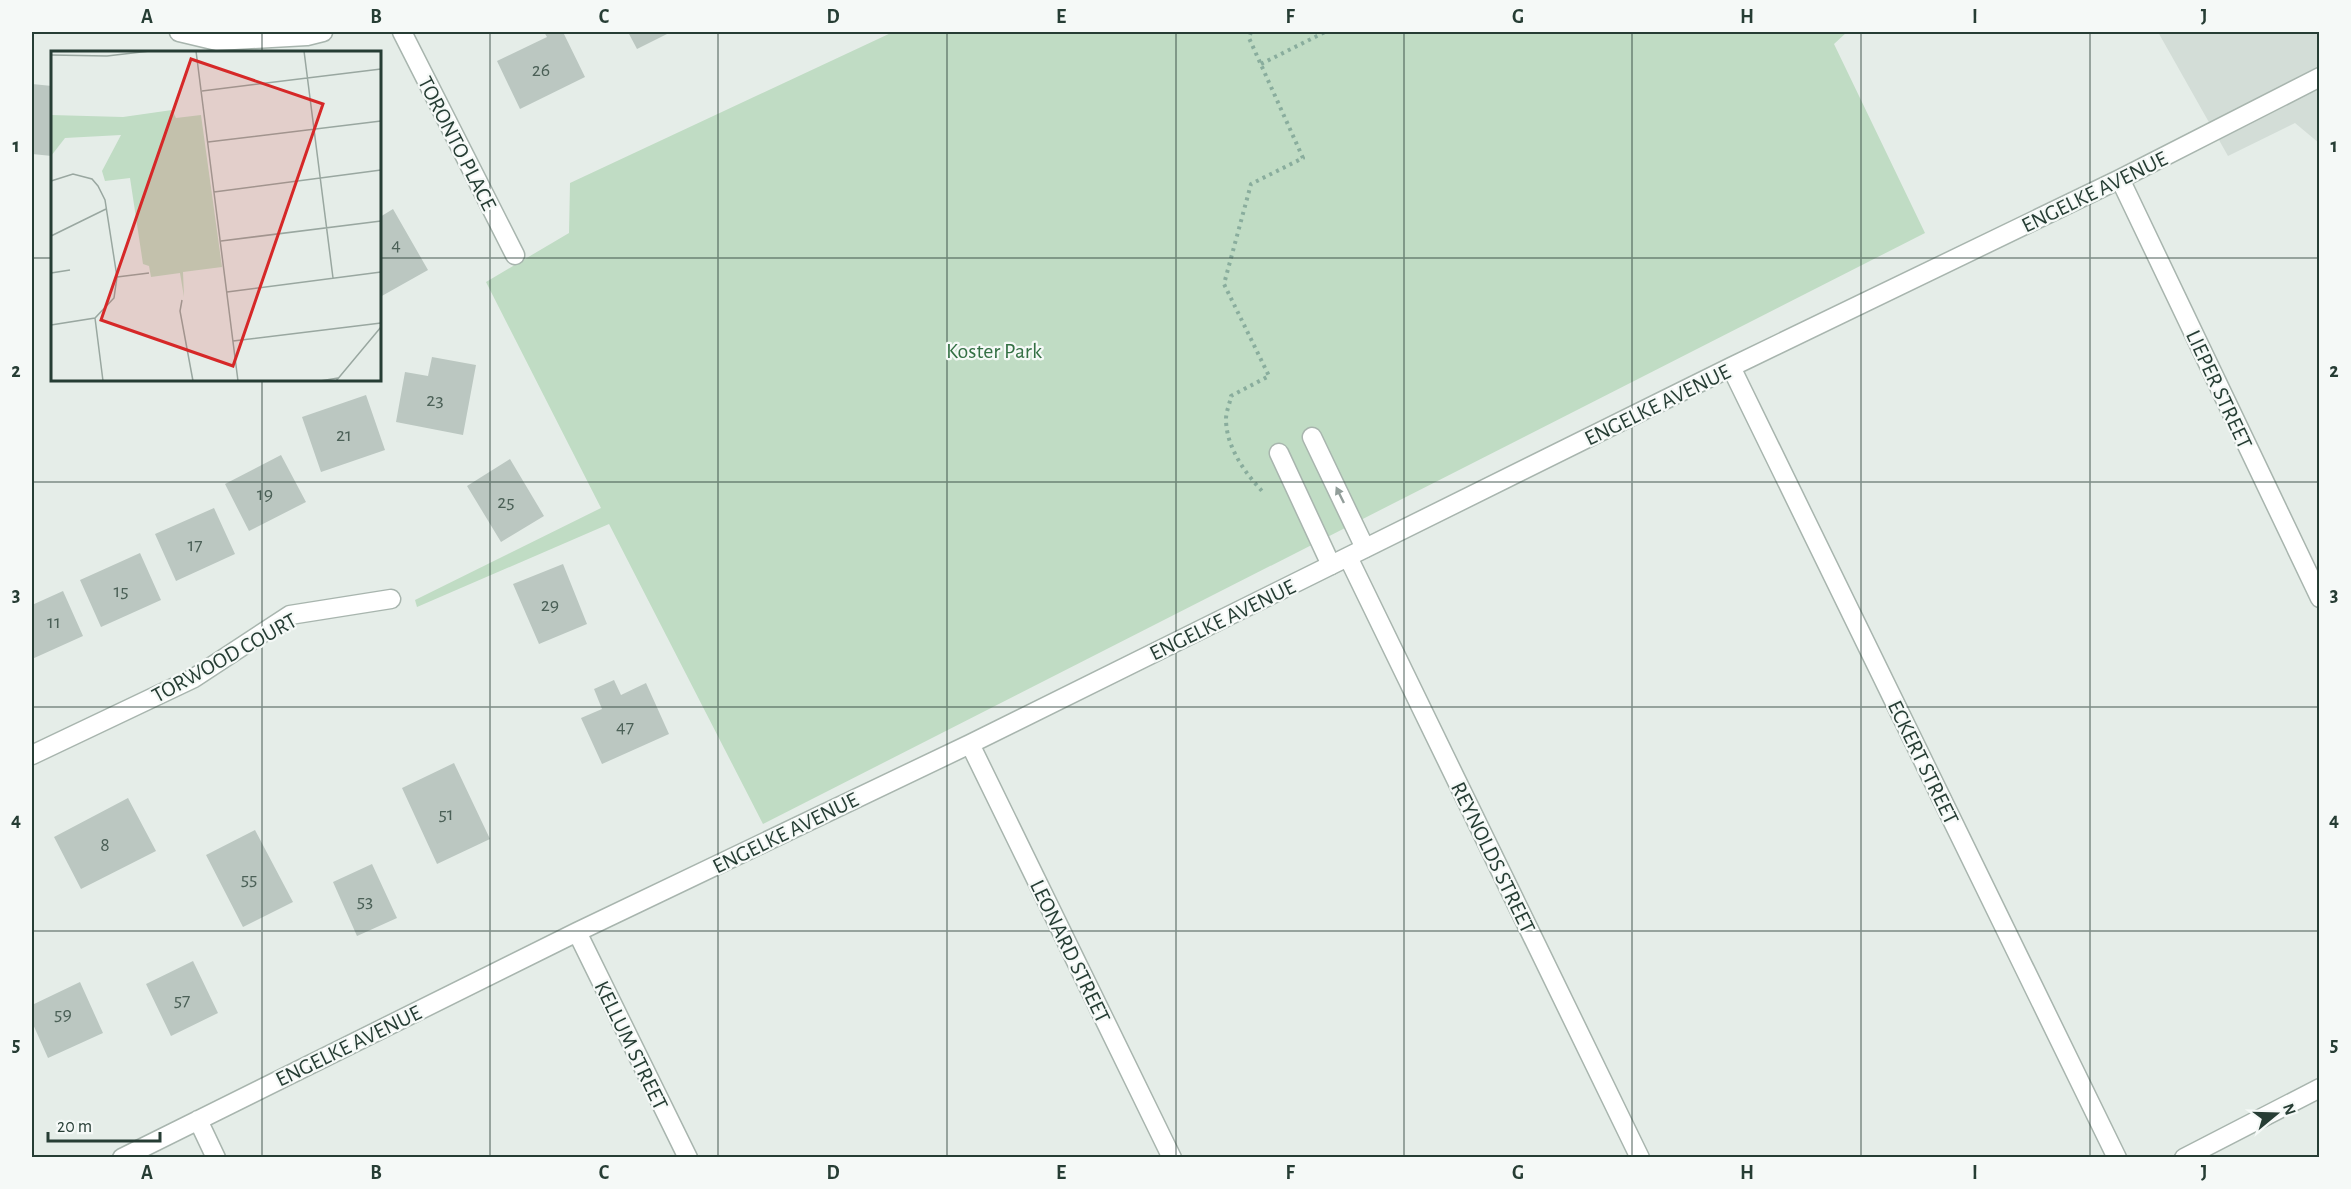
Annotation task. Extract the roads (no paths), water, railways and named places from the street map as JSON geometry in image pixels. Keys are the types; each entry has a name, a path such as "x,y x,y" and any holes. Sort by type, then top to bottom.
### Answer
{"street":[{"path":"179,32 218,40 307,36 323,32"},
{"name":"TORONTO PLACE","path":"402,32 515,255"},
{"name":"ENGELKE AVENUE","path":"122,1158 577,932 970,744 1731,367 2120,179 2319,77"},
{"name":"LIEPER STREET","path":"2120,179 2319,598"},
{"name":"ECKERT STREET","path":"1731,367 2117,1158"},
{"path":"1312,437 1365,548"},
{"path":"1279,453 1331,565"},
{"name":"REYNOLDS STREET","path":"1348,557 1640,1158"},
{"name":"TORWOOD COURT","path":"32,754 194,678 290,615 391,599"},
{"name":"LEONARD STREET","path":"970,744 1172,1158"},
{"name":"KELLUM STREET","path":"577,932 688,1158"},
{"path":"2184,1158 2319,1089"},
{"path":"198,1120 216,1158"}],"park label":[{"name":"Koster Park","path":"994,350"}]}
